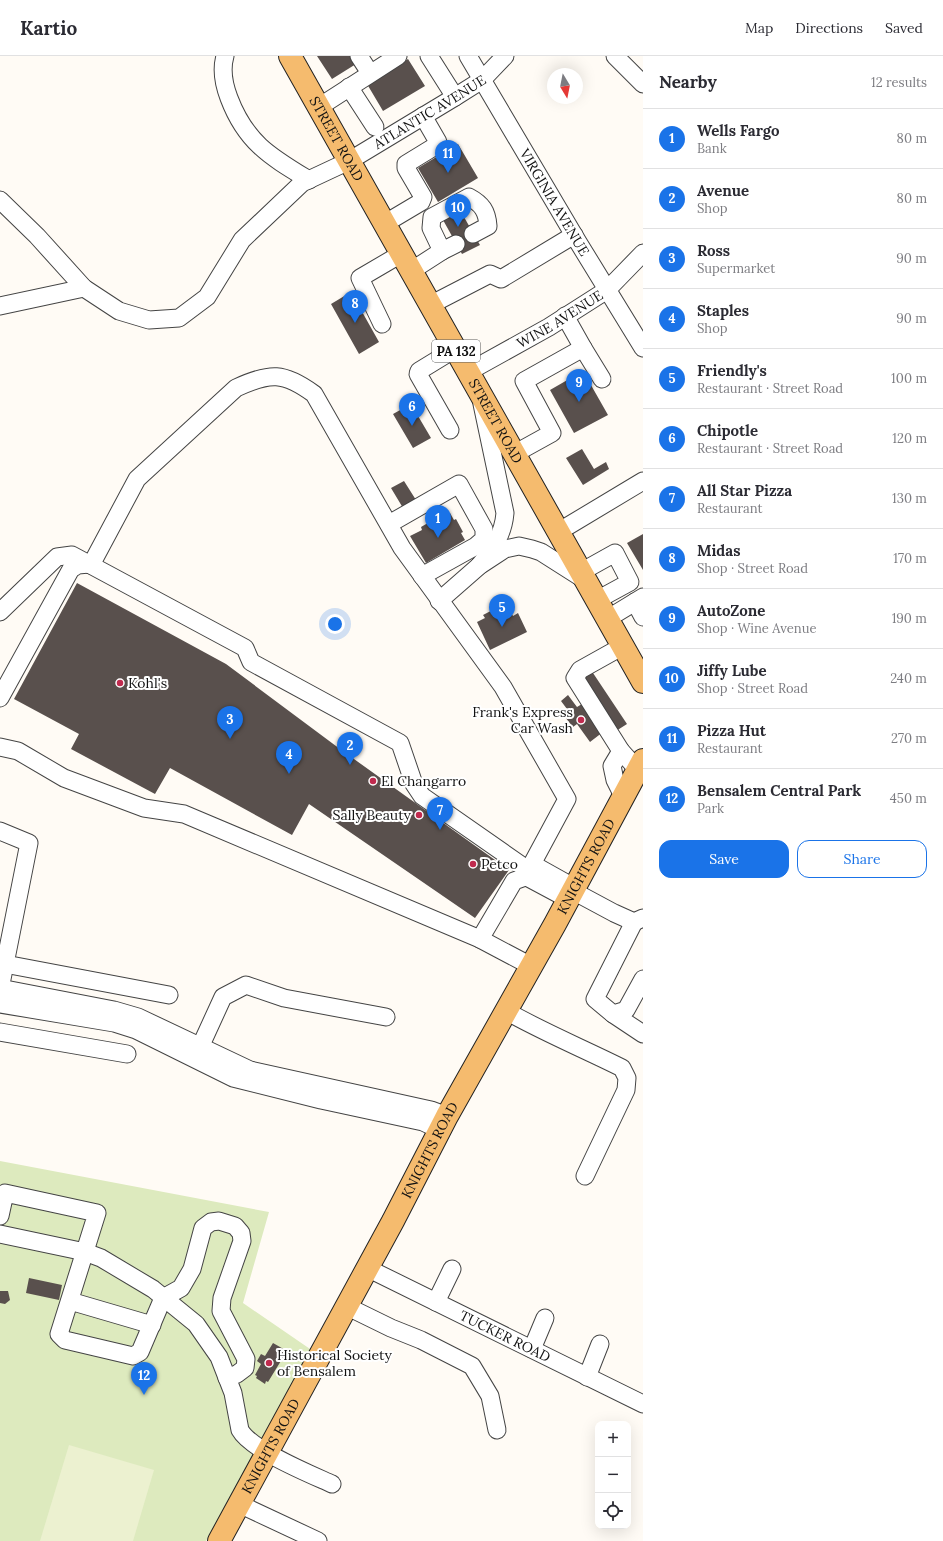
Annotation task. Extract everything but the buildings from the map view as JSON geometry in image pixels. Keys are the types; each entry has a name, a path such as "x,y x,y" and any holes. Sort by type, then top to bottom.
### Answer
{"main road":[{"name":"STREET ROAD","path":"290,56 643,682"},
{"path":"623,646 643,656"},
{"name":"KNIGHTS ROAD","path":"219,1541 444,1123 572,893 625,793 641,768"}],"street":[{"path":"225,56 223,65 225,87 235,114 251,138 276,160 310,180"},
{"path":"359,56 370,73"},
{"path":"319,107 398,56"},
{"path":"429,56 455,97"},
{"name":"VIRGINIA AVENUE","path":"468,56 643,348"},
{"name":"ATLANTIC AVENUE","path":"0,200 37,236 84,288 119,311 149,320 179,318 207,297 242,240 302,183 349,161 455,97 482,80 506,56"},
{"path":"615,56 643,84"},
{"path":"349,87 375,127"},
{"path":"384,224 421,202 423,198 406,168 406,164 437,145 438,142 423,116"},
{"path":"382,324 360,278 449,247 431,228 432,217 469,197 479,202 488,216 488,226 473,234"},
{"path":"430,305 490,274 501,279 574,235"},
{"name":"WINE AVENUE","path":"468,372 607,290 643,253"},
{"path":"0,306 84,288"},
{"path":"565,316 602,380"},
{"path":"514,454 552,434 524,381 583,348"},
{"path":"450,430 418,374 419,371 455,349"},
{"path":"90,565 137,479 236,388 252,380 267,376 284,377 298,382 314,394 402,548 439,601 503,687 567,799 528,870 514,881 480,939"},
{"path":"479,392 505,514 504,526 498,541 479,566"},
{"path":"558,532 643,481"},
{"path":"389,524 459,484 484,529 484,539 476,546 422,576"},
{"path":"439,601 479,566 505,549 519,546 532,548 541,552 583,576 615,553 630,582 602,609"},
{"path":"0,612 57,557 72,555 245,648 251,662 400,743 414,784 422,796 528,870 614,913 639,920 595,999 613,1014 643,1034"},
{"path":"0,698 71,569 78,565 90,565"},
{"path":"602,609 639,600 643,617"},
{"path":"623,646 580,670 575,678 621,751 641,768"},
{"path":"0,747 18,751 64,778 144,808 184,814 480,939 531,966"},
{"path":"621,751 612,766 615,780 625,793"},
{"path":"0,831 28,843 2,963 0,988 101,1007 138,1017 197,1052"},
{"path":"2,963 169,995"},
{"path":"613,1014 626,1010 643,979"},
{"path":"197,1052 223,997 246,985 284,998 386,1017"},
{"path":"0,1004 114,1023 250,1070 431,1110 444,1123"},
{"path":"506,1011 529,1024 562,1038 622,1068 627,1078 626,1090 585,1176"},
{"path":"0,1032 127,1054"},
{"path":"0,1216 5,1193 97,1213 59,1334 65,1340 133,1356 140,1352 164,1298 181,1288 192,1269 203,1228 211,1222 219,1221 235,1226 241,1233 242,1241 222,1298 221,1311 246,1359 245,1368 237,1374 227,1378"},
{"path":"0,1234 85,1252 107,1262 153,1289 196,1324 219,1357 233,1393 240,1430 243,1435 267,1452 332,1484"},
{"name":"TUCKER ROAD","path":"367,1268 643,1404"},
{"path":"436,1302 452,1270"},
{"path":"70,1302 152,1325"},
{"path":"346,1306 391,1328 422,1340 472,1366 490,1396 497,1430"},
{"path":"532,1349 545,1318"},
{"path":"587,1377 600,1344"},
{"path":"239,1504 318,1541"}],"green space":[{"path":"0,1161 269,1212 243,1303 313,1351 261,1440 206,1541 0,1541"},
{"path":"69,1445 154,1470 133,1541 40,1541"}],"place":[{"name":"Pizza Hut","path":"448,173"},
{"name":"Jiffy Lube","path":"458,227"},
{"name":"Midas","path":"355,323"},
{"name":"AutoZone","path":"579,402"},
{"name":"Chipotle","path":"412,426"},
{"name":"Wells Fargo","path":"438,538"},
{"name":"Friendly's","path":"502,627"},
{"name":"Kohl's","path":"120,683"},
{"name":"Frank's Express Car Wash","path":"581,720"},
{"name":"Ross","path":"230,739"},
{"name":"Avenue","path":"350,765"},
{"name":"Staples","path":"289,774"},
{"name":"El Changarro","path":"373,781"},
{"name":"Sally Beauty","path":"419,815"},
{"name":"All Star Pizza","path":"440,830"},
{"name":"Petco","path":"473,864"},
{"name":"Historical Society of Bensalem","path":"269,1363"},
{"name":"Bensalem Central Park","path":"144,1395"}]}
